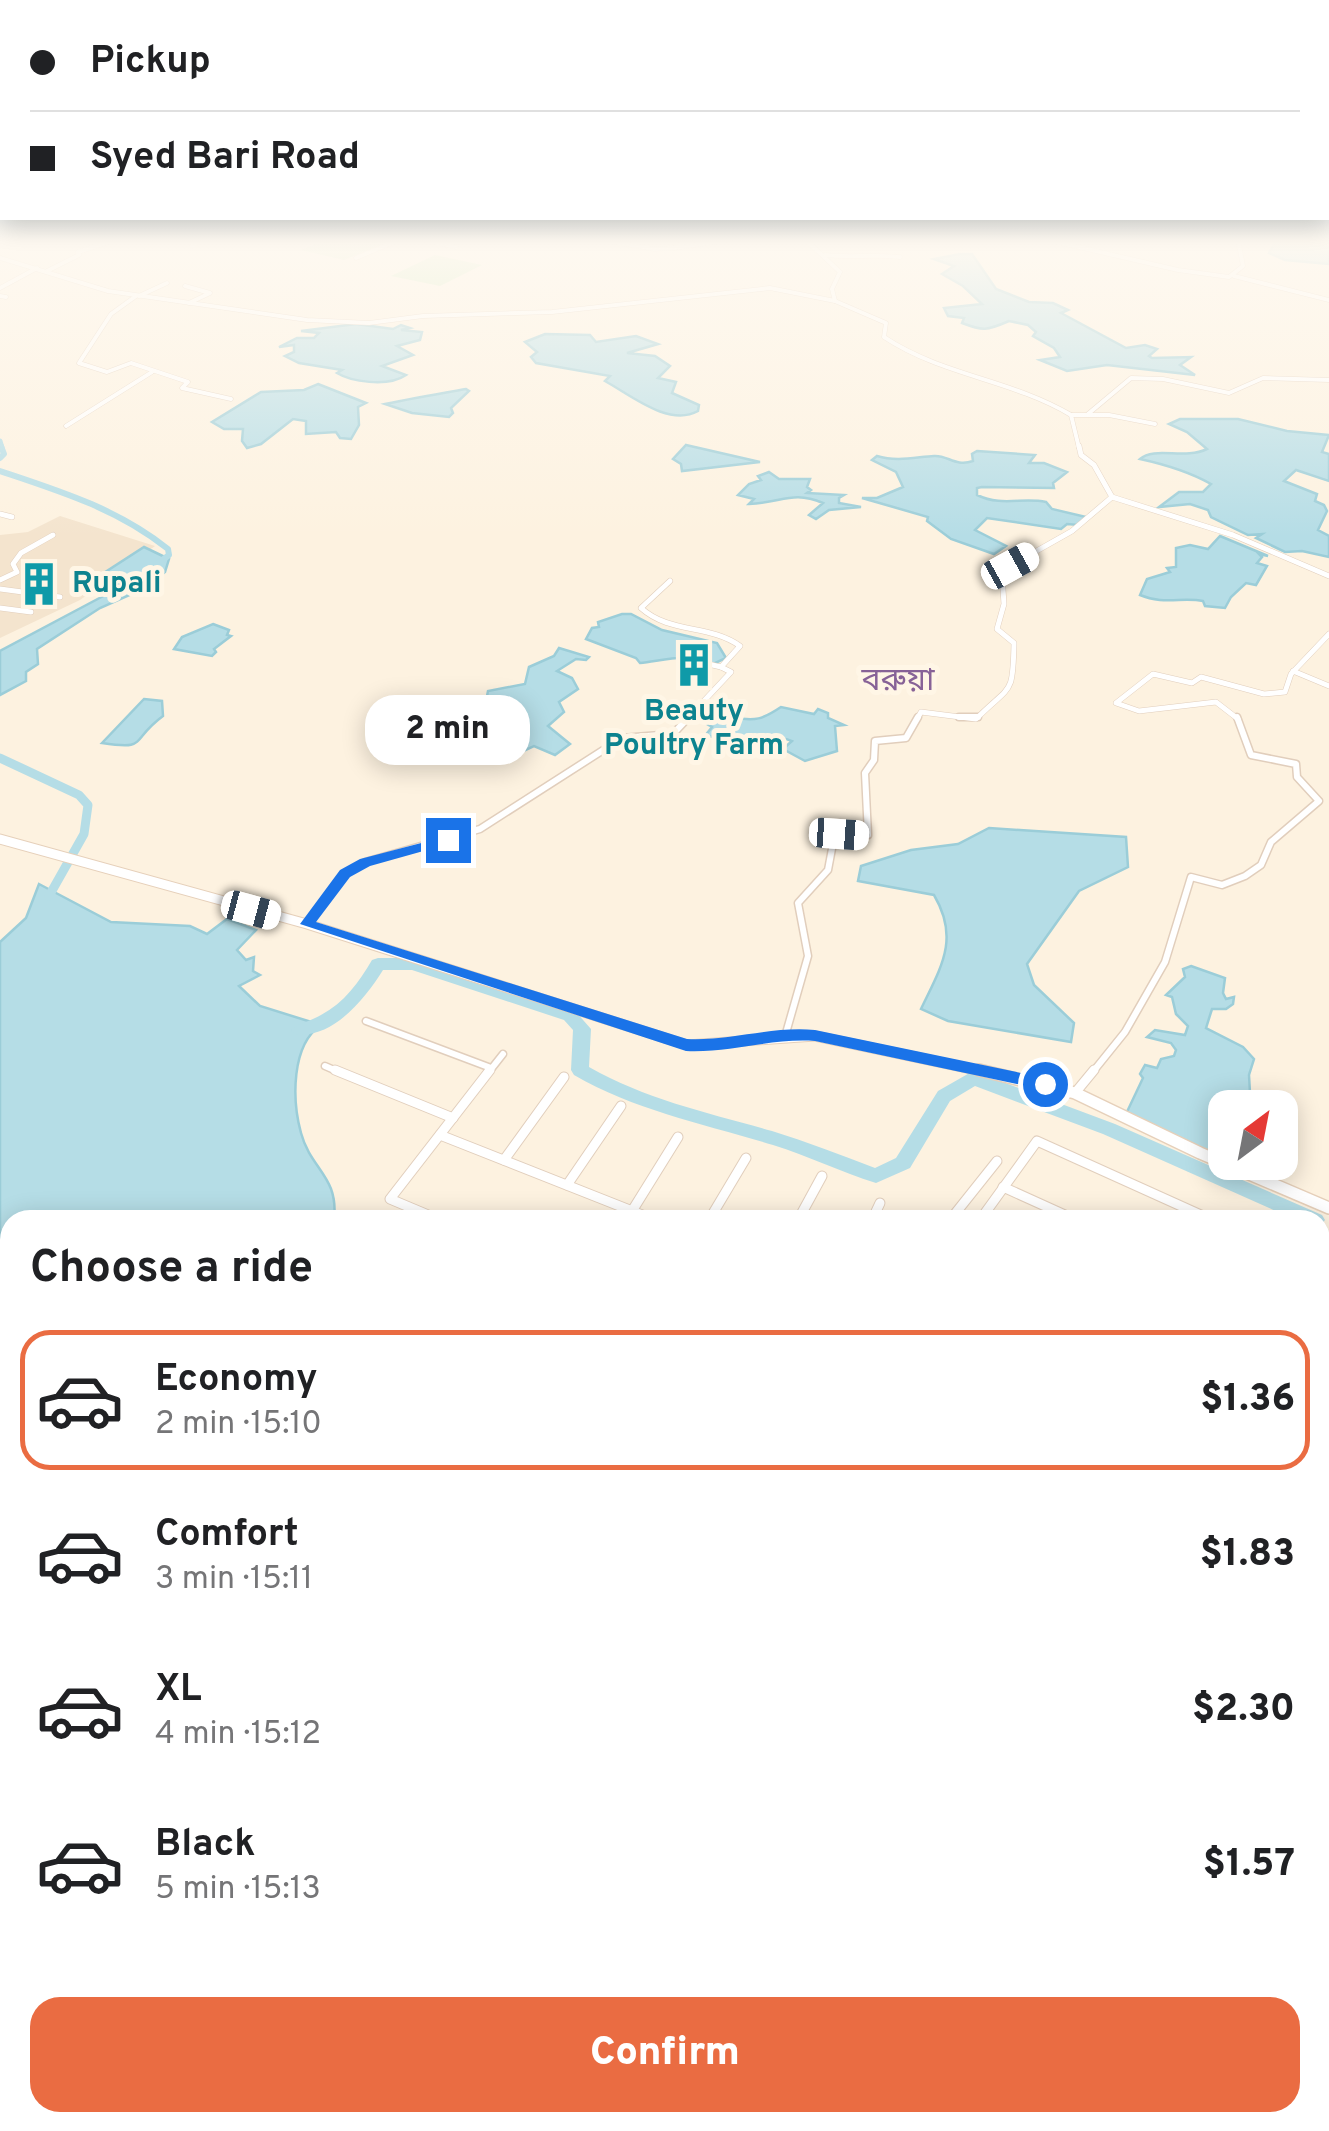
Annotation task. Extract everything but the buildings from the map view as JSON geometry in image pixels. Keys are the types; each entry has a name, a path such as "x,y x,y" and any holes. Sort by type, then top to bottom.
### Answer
{"street":[{"path":"95,338 79,363 106,372 131,363 188,382 182,388 232,398"},
{"path":"887,338 916,358 1037,395 1071,415 1155,424"},
{"path":"66,426 152,372"},
{"path":"1088,414 1131,378 1164,379 1229,392 1241,382 1273,376 1329,380"},
{"path":"1071,415 1082,455 1094,466 1112,496 1233,535 1329,576"},
{"path":"786,1033 808,956 798,903 828,870 836,836 868,835 864,773 874,760 875,741 906,738 921,712 976,719 986,706 1005,698 1012,688 1014,642 996,629 1004,604 1002,576 1010,566 1072,531 1112,496"},
{"path":"0,514 12,517"},
{"path":"0,580 17,572 13,564 21,553 53,535"},
{"path":"670,581 641,608 665,626 732,639 738,650 721,667"},
{"path":"0,589 60,597"},
{"path":"0,608 32,612"},
{"path":"1074,1093 1126,1032 1165,962 1191,878 1222,885 1245,876 1261,865 1271,842 1319,801 1297,776 1296,764 1251,755 1237,717 1216,702 1138,711 1116,703 1153,674 1192,683 1202,677 1264,694 1285,692 1293,671 1329,634"},
{"path":"307,924 345,874 365,862 480,829 622,738 673,734 731,672 704,663"},
{"path":"1293,671 1329,686"},
{"path":"0,839 307,924 686,1045 720,1046 754,1036 786,1033 945,1060 1074,1093 1200,1154 1329,1208"},
{"path":"366,1020 492,1068"},
{"path":"416,1210 390,1199 503,1054"},
{"path":"326,1066 453,1118"},
{"path":"504,1160 564,1077"},
{"path":"567,1185 621,1106"},
{"path":"440,1135 630,1210"},
{"path":"633,1210 678,1137"},
{"path":"987,1210 1036,1141 1190,1210"},
{"path":"715,1210 746,1158"},
{"path":"958,1210 997,1161"},
{"path":"803,1210 822,1176"},
{"path":"1003,1186 1054,1210"},
{"path":"877,1210 880,1203"}],"shaded area":[{"path":"60,516 155,546 80,600 0,638 0,535 28,532"}],"water":[{"path":"296,338 420,338 397,346 413,355 382,366 406,375 379,382 351,379 337,373 342,370 299,363 285,356 294,352 294,345 279,347"},
{"path":"534,338 593,338 596,342 643,338 658,344 627,353 655,356 670,366 658,378 676,382 672,393 699,405 698,411 687,415 663,412 605,381 610,376 536,363 531,357 537,352 525,342"},
{"path":"1037,338 1108,338 1126,348 1145,345 1157,349 1149,356 1152,358 1191,357 1180,365 1195,375 1107,365 1067,371 1040,360 1060,357 1054,348"},
{"path":"318,384 366,403 358,407 359,425 351,439 340,438 336,432 306,434 306,421 293,419 261,444 247,448 242,441 243,429 224,429 212,422 261,392 304,390"},
{"path":"469,391 451,408 453,413 449,417 412,413 385,404 415,398"},
{"path":"1180,419 1238,419 1287,431 1329,435 1322,452 1329,454 1329,481 1296,470 1284,481 1317,494 1315,501 1324,505 1327,511 1318,530 1329,536 1329,557 1285,552 1256,538 1262,534 1248,535 1211,517 1208,510 1190,504 1159,507 1179,492 1203,492 1211,484 1176,468 1140,459 1146,455 1207,449 1187,432 1169,424"},
{"path":"686,445 760,462 682,471 681,464 673,459"},
{"path":"977,451 1035,455 1029,463 1044,463 1067,472 1053,483 1054,488 982,487 977,488 977,495 995,500 1046,502 1052,509 1086,517 1079,525 1067,524 1061,529 987,518 975,530 1006,546 994,554 951,539 927,521 928,517 862,498 877,498 903,487 896,472 872,460 877,456 939,456 967,462 973,461 972,454"},
{"path":"769,472 779,479 810,479 807,487 811,490 807,493 844,495 839,503 861,507 829,510 816,519 809,515 823,503 812,499 795,497 749,504 754,499 738,495 749,484 761,480 758,476"},
{"path":"1220,536 1268,556 1259,554 1262,557 1257,563 1267,566 1256,585 1246,583 1225,608 1205,606 1203,601 1157,600 1140,595 1147,579 1176,567 1176,548 1190,545 1208,549"},
{"path":"144,547 169,559 165,572 141,590 100,608 37,649 38,664 26,672 26,681 0,695 0,651 107,594 93,580"},
{"path":"631,614 662,630 717,643 726,658 711,665 694,658 640,663 586,639 592,628 599,627 598,622"},
{"path":"213,624 229,630 227,635 231,636 214,649 212,656 174,649 182,637"},
{"path":"559,648 589,657 576,659 557,671 572,678 578,689 559,702 564,712 548,726 570,744 555,755 534,746 521,752 508,746 506,737 496,733 477,739 477,747 465,743 480,729 458,726 457,722 494,716 501,711 487,696 488,691 525,684 529,667 554,656"},
{"path":"723,698 733,717 759,718 781,707 828,713 828,718 844,725 835,726 837,751 805,761 783,749 792,741 787,739 748,746 735,735 704,737 712,727 707,724 710,719 704,718 712,704"},
{"path":"144,699 162,701 163,716 133,744 102,743"},
{"path":"989,828 1126,837 1128,867 1079,891 1027,964 1034,985 1074,1023 1071,1042 948,1021 921,1009 945,953 942,911 934,895 858,881 861,866 911,850 958,844"},
{"path":"39,884 111,922 190,926 207,934 227,919 256,930 237,950 246,960 254,957 253,971 260,975 239,986 260,1006 321,1025 311,1034 299,1059 296,1105 305,1146 328,1183 334,1210 0,1210 0,942 26,918"},
{"path":"1191,966 1225,978 1223,993 1226,999 1234,997 1233,1004 1226,1009 1212,1009 1206,1028 1243,1047 1254,1059 1250,1090 1208,1090 1208,1153 1125,1116 1145,1065 1157,1068 1161,1059 1174,1056 1176,1050 1171,1043 1147,1037 1155,1030 1185,1035 1188,1026 1176,1014 1172,997 1166,995 1185,977 1183,969"}],"waterway":[{"path":"0,441 2,448"},
{"path":"0,458 4,454 1,446"},
{"path":"0,471 88,502 149,535 168,549 169,555 156,565"},
{"path":"0,758 79,795 88,805 84,834 49,896"},
{"path":"300,1030 326,1020 346,1006 378,964 413,964 570,1016 582,1029 580,1070 626,1094 775,1139 876,1176 903,1163 944,1096 973,1078 1109,1129 1292,1210"}],"place":[{"name":"Rupali","path":"39,584"},
{"name":"Beauty Poultry Farm","path":"694,665"}],"district":[{"name":"বরুয়া","path":"898,682"}],"route":[{"path":"448,840 365,862 345,874 307,924 686,1045 720,1046 754,1036 786,1033 815,1036 945,1060 1045,1084"}]}
